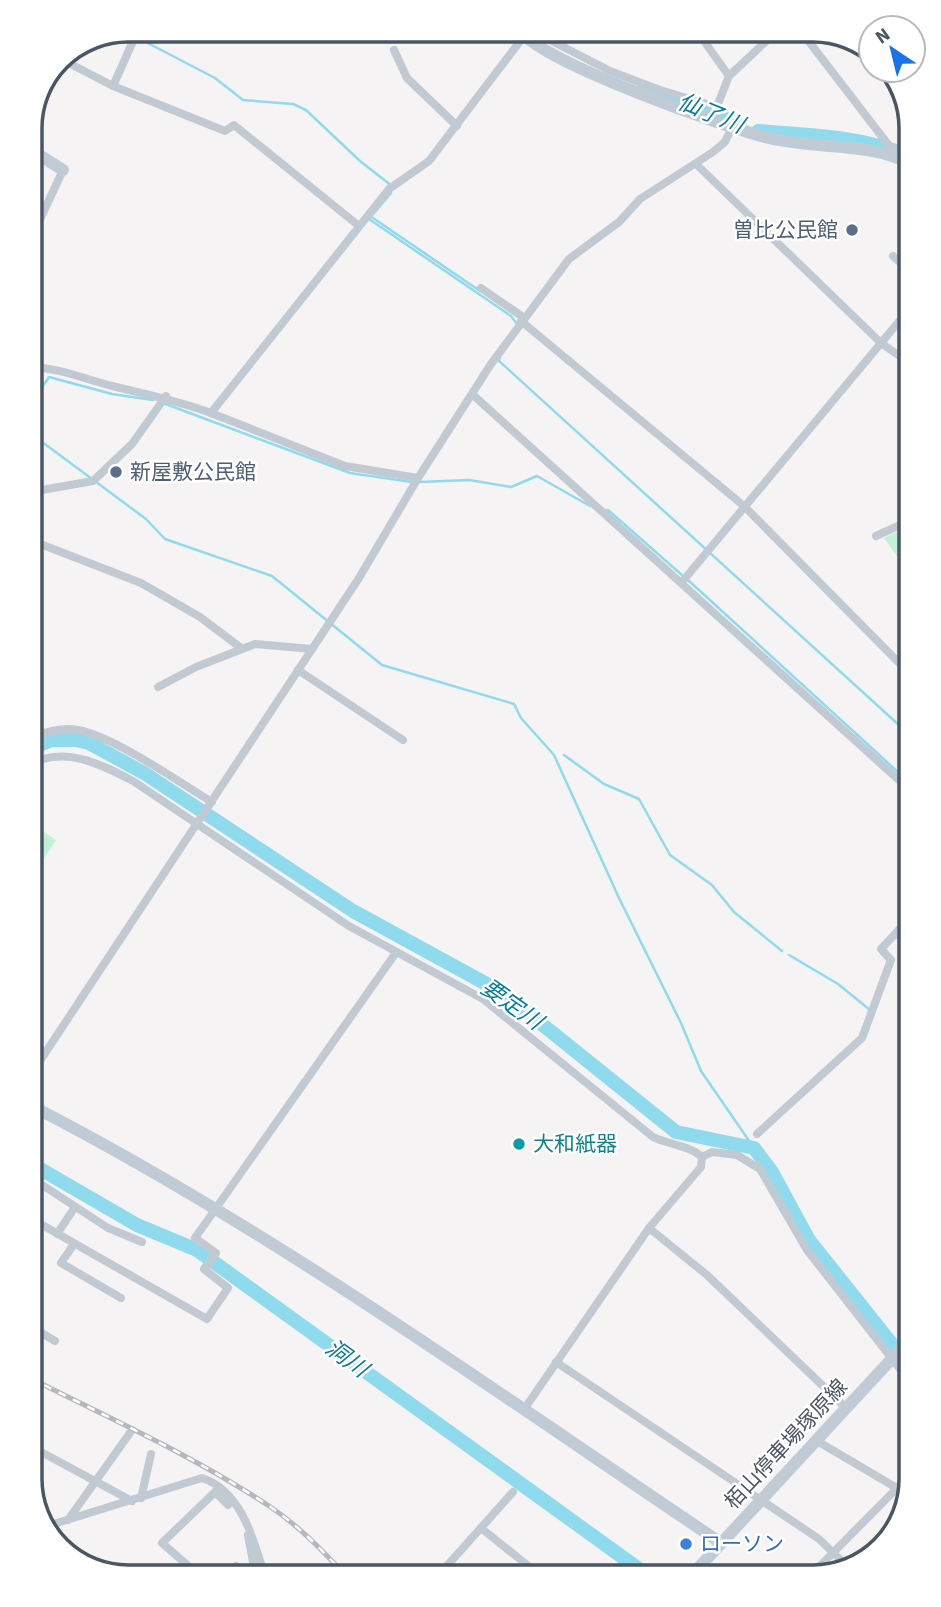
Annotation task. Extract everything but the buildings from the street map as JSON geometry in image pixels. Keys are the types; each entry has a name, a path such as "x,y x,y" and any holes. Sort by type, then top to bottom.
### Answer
{"street":[{"path":"113,86 133,42"},
{"path":"211,413 388,188 429,161 516,42"},
{"path":"536,42 579,69 714,113"},
{"path":"553,42 580,58 714,113 733,125 770,138 899,151"},
{"path":"705,42 729,76"},
{"path":"714,113 729,76 765,42"},
{"path":"809,42 888,150 899,157"},
{"path":"394,50 407,78 457,126"},
{"path":"70,64 113,86 225,131 234,125 359,226"},
{"path":"42,1058 333,618 417,480 521,320 569,258 619,222 640,199 696,164 725,142 733,125"},
{"path":"42,157 63,170 42,208"},
{"path":"696,164 881,342 899,355"},
{"path":"893,256 899,261"},
{"path":"481,288 744,506 899,664"},
{"path":"685,578 899,321"},
{"path":"42,369 115,387 166,396 345,466 417,480"},
{"path":"472,394 601,510 685,578 739,634 899,780"},
{"path":"42,490 93,481 102,475 132,444 166,396"},
{"path":"876,536 899,525"},
{"path":"42,545 141,583 200,617 242,648"},
{"path":"158,687 255,644 312,649"},
{"path":"298,670 403,740"},
{"path":"42,734 60,729 90,733 149,763 211,804"},
{"path":"42,760 74,756 96,761 133,781 199,821 349,926 395,954 483,999 653,1137 695,1151 702,1157"},
{"path":"757,1134 862,1038 891,960 881,950 899,930"},
{"path":"42,1225 207,1319 228,1288 204,1269 216,1253 195,1238 395,954"},
{"path":"42,1111 217,1208 722,1543"},
{"path":"702,1157 712,1152 737,1155 760,1170 807,1250 899,1368"},
{"path":"523,1411 649,1228 701,1167 702,1157"},
{"path":"42,1185 108,1228 142,1242"},
{"path":"57,1234 75,1208"},
{"path":"649,1228 707,1275 846,1408"},
{"path":"74,1244 61,1263 121,1298"},
{"path":"42,1333 55,1341"},
{"name":"栢山停車場塚原線","path":"701,1565 899,1351"},
{"path":"556,1362 762,1499 841,1560"},
{"path":"68,1520 132,1430"},
{"path":"817,1441 898,1487 822,1564"},
{"path":"42,1452 136,1499"},
{"path":"136,1499 150,1454"},
{"path":"54,1524 202,1478 221,1487 243,1518 261,1565"},
{"path":"187,1565 162,1543 197,1507 215,1492 238,1519 243,1518"},
{"path":"449,1565 513,1492"},
{"path":"197,1507 206,1516"},
{"path":"249,1528 247,1538 253,1565"},
{"path":"481,1528 526,1565"}],"green space":[{"path":"899,531 899,557 897,556 884,538"},
{"path":"42,831 56,840 42,862"}],"waterway":[{"path":"146,42 215,78 243,100 293,104 306,110 360,161 392,186"},
{"name":"仙了川","path":"644,89 704,109 739,125"},
{"name":"仙了川","path":"758,131 850,140 899,153"},
{"path":"391,193 369,219 511,316 517,324"},
{"path":"373,218 480,291"},
{"path":"500,358 498,360 899,725"},
{"path":"42,387 49,377 112,394 153,400"},
{"path":"163,403 350,473 412,482"},
{"path":"42,442 146,519 165,539 272,576 382,665 514,704 521,718 554,755 619,898 681,1023 701,1071 754,1148"},
{"path":"419,482 469,480 511,487 537,476 590,506"},
{"path":"602,510 608,510 683,576"},
{"path":"688,580 899,773"},
{"name":"要定川","path":"42,744 51,740 89,743 144,773 353,911 503,993 676,1132 754,1148 772,1172 809,1240 899,1353"},
{"path":"564,755 604,784 639,799 670,855 712,885 734,912 782,951"},
{"path":"789,955 838,984 870,1010"},
{"name":"洞川","path":"42,1170 137,1225 197,1250 633,1565"}],"railway":[{"path":"42,1384 153,1439 243,1489 292,1523 336,1565"}],"place":[{"name":"曽比公民館","path":"852,230"},
{"name":"新屋敷公民館","path":"116,472"},
{"name":"大和紙器","path":"519,1144"},
{"name":"ローソン","path":"686,1544"}]}
